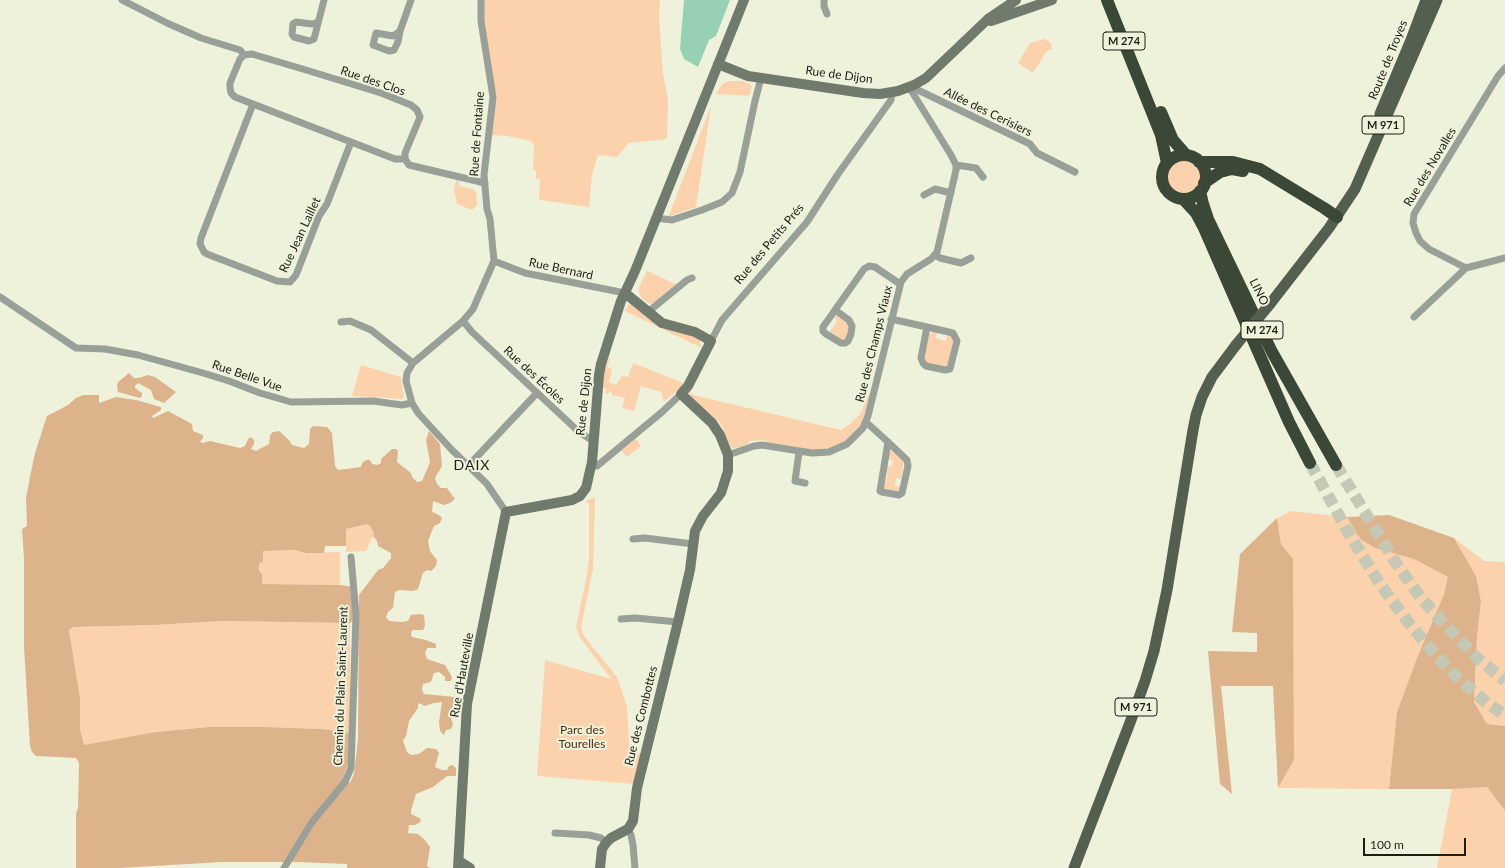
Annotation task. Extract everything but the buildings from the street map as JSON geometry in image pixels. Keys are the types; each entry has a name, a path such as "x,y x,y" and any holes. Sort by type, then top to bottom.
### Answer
{"highway":[{"name":"LINO","path":"1107,0 1161,135 1167,163 1162,173 1162,180 1165,187 1172,195 1183,199 1196,213 1204,228 1289,422 1310,463"},
{"name":"M 274","path":"1115,0 1171,136 1177,146 1186,155"},
{"path":"1167,163 1176,157 1186,155 1199,162 1233,162 1260,169 1324,208 1337,218"},
{"name":"LINO","path":"1199,162 1205,173 1202,187 1203,204 1208,219 1272,352 1336,465"},
{"path":"1183,199 1191,197 1217,173 1224,170 1235,169 1261,178 1318,212 1337,218"}],"main road":[{"name":"Route de Troyes","path":"1337,218 1340,205 1405,55 1426,0"},
{"name":"M 971","path":"1074,868 1134,713 1154,652 1167,590 1193,430 1202,397 1212,377 1236,345 1304,262 1337,218 1355,189 1437,0"}],"street":[{"path":"122,0 167,23 201,38 240,50 244,55 240,59 230,88 231,93 236,97 396,159 405,159 409,165 485,183"},
{"path":"318,22 324,0"},
{"path":"400,31 411,0"},
{"name":"Rue de Fontaine","path":"413,363 474,310 494,261 485,183 487,142 493,97 481,21 481,0"},
{"path":"718,64 744,0"},
{"path":"824,0 824,6 827,14"},
{"name":"Rue de Dijon","path":"506,512 578,497 584,492 588,483 592,462 601,364 621,301 718,64 743,75 761,78 863,93 880,94 892,92 909,87 926,78 995,14 1016,0"},
{"name":"Rue de Dijon","path":"986,23 1040,2 1052,0"},
{"name":"Rue des Clos","path":"244,55 252,54 306,70 415,107 420,117 405,153 405,159"},
{"name":"Rue des Novalles","path":"1466,268 1429,249 1420,242 1413,223 1414,214 1498,76 1505,68"},
{"path":"656,218 672,220 712,207 725,200 732,193 740,172 761,78"},
{"path":"909,87 956,165 952,193 938,249 935,255 940,258 961,263 971,258"},
{"name":"Allée des Cerisiers","path":"909,87 1030,144 1037,153 1075,172"},
{"name":"Rue des Petits Prés","path":"681,394 688,386 722,320 807,222 835,179 892,100 892,92"},
{"name":"Rue Jean Laillet","path":"253,104 201,238 200,244 204,252 207,254 277,281 290,282 296,275 319,216 327,204 351,142"},
{"path":"956,165 976,168 983,177"},
{"path":"924,195 935,190 952,193"},
{"name":"Rue des Champs Viaux","path":"728,455 754,446 799,452 820,453 839,449 854,439 866,422 900,284 907,274 935,255"},
{"path":"1414,317 1466,268 1505,258"},
{"name":"Rue Bernard","path":"494,261 526,273 625,293"},
{"path":"835,310 849,320 852,326 852,332 849,339 843,343 826,334 823,331 823,327 835,310 864,269 869,266 875,267 900,284"},
{"path":"648,312 687,280 692,278"},
{"path":"625,293 662,323 695,332 711,341"},
{"name":"Rue Belle Vue","path":"0,297 76,348 105,349 138,355 203,373 291,402 373,401 402,405 412,403"},
{"path":"891,319 927,327 953,334 957,341 950,369 945,370 926,366 923,363 922,358 927,327"},
{"path":"342,322 350,321 371,330 413,363 408,370 406,377 408,391 412,403 418,413 451,449 487,484 506,512"},
{"name":"Rue des Écoles","path":"463,321 472,332 578,431 590,439 594,439"},
{"path":"469,465 537,393"},
{"path":"592,462 595,466 597,466 662,412 681,394"},
{"name":"Rue des Combottes","path":"628,830 634,818 637,788 690,570 695,531 699,522 717,500 724,486 728,471 728,455 720,434 716,428 681,394"},
{"path":"866,422 888,442 907,460 908,463 902,493 899,495 880,491 888,442"},
{"path":"799,452 795,481 805,483"},
{"name":"Rue d'Hauteville","path":"458,865 467,704 506,512"},
{"path":"633,539 645,538 693,544"},
{"name":"Chemin du Plain Saint-Laurent","path":"284,868 312,822 345,782 351,768 356,615 351,557"},
{"path":"621,619 635,618 678,622"},
{"path":"600,868 602,849 606,843 611,838 628,830 634,845 635,868"},
{"path":"555,833 589,835 601,838 606,843"},
{"path":"458,865 470,868"}],"green space":[{"path":"484,0 660,0 659,17 663,74 668,99 667,139 629,143 617,157 598,155 592,175 589,207 539,200 540,179 536,179 536,170 533,170 534,145 531,141 507,136 491,135 494,118 484,23"},
{"path":"1044,39 1051,43 1052,49 1047,51 1033,73 1018,63 1030,43"},
{"path":"729,81 742,81 750,84 752,87 749,96 716,94 722,84"},
{"path":"711,106 696,207 668,217 673,205"},
{"path":"1187,160 1196,165 1200,170 1200,184 1196,189 1191,193 1181,194 1177,193 1168,184 1167,174 1168,170 1177,161"},
{"path":"456,180 459,181 459,186 473,189 476,192 477,205 472,210 457,204 454,190"},
{"path":"647,271 676,284 654,303 650,304 641,297 638,289"},
{"path":"631,304 699,339 702,348 625,311 628,305"},
{"path":"838,316 849,325 847,338 839,339 829,333 837,321 834,317"},
{"path":"934,332 937,333 936,338 946,341 947,335 950,335 954,340 948,366 944,367 928,363 924,358 929,335"},
{"path":"609,358 607,367 612,369 609,382 616,385 622,376 628,377 633,363 683,383 681,387 664,402 661,392 641,386 634,411 622,408 625,398 612,395 610,391 608,394 605,394 606,388 603,388 604,369"},
{"path":"361,365 401,377 404,396 403,399 352,396"},
{"path":"871,390 867,411 860,426 846,441 828,449 818,451 767,442 764,440 749,441 748,444 732,449 723,432 724,429 719,422 691,399 690,394 691,391 693,395 841,430 850,424 860,414"},
{"path":"636,439 641,446 627,457 621,450"},
{"path":"890,451 893,451 904,459 901,479 896,478 895,486 900,487 900,491 896,492 897,491 884,488 883,484 885,484 888,473 885,472 887,466 891,467 893,460 888,459"},
{"name":"Parc des Tourelles","path":"595,497 593,569 581,627 583,634 588,641 617,677 627,707 630,752 641,753 634,784 537,776 545,660 611,679 579,636 576,627 589,559 589,504 586,501"},
{"path":"1291,511 1347,517 1360,539 1375,548 1414,559 1448,577 1444,594 1417,658 1397,712 1389,789 1278,788 1294,760 1293,560 1281,544 1277,518"},
{"path":"367,524 371,527 374,534 366,551 346,552 346,529"},
{"path":"1454,538 1484,561 1505,562 1505,726 1487,724 1474,702 1477,637 1481,601 1476,576"},
{"path":"295,550 306,553 340,552 340,585 261,584 262,574 259,564 263,561 263,551"},
{"path":"223,621 350,623 350,733 322,729 209,727 156,732 84,746 80,729 80,698 69,630 73,627 154,625"},
{"path":"1487,787 1505,811 1505,868 1437,868 1452,789"}],"shaded area":[{"path":"684,0 730,0 716,36 709,40 698,67 684,59 680,49"},
{"path":"129,373 134,378 148,375 155,377 176,392 164,403 154,399 151,390 138,383 135,388 142,393 140,398 118,392 118,382"},
{"path":"83,395 99,395 99,403 116,397 136,400 161,407 161,410 152,416 153,418 168,411 192,424 193,431 203,435 200,442 203,443 210,441 240,448 245,446 248,439 251,437 254,440 254,444 251,449 256,451 269,444 270,435 273,432 279,431 289,440 292,445 304,448 309,444 310,429 313,426 327,427 332,433 335,466 338,470 361,467 362,463 366,460 370,460 372,464 377,465 381,463 381,459 392,449 396,449 398,451 397,462 411,473 412,477 417,482 422,481 430,462 426,440 429,431 440,444 442,466 435,478 437,484 441,488 447,488 455,499 444,505 433,501 432,512 442,518 440,523 434,526 428,541 430,551 437,560 436,566 431,571 427,570 423,573 418,589 413,591 400,590 395,592 393,608 388,612 386,617 389,621 402,622 408,621 411,615 424,615 425,626 423,630 413,630 411,633 412,637 436,644 436,648 427,648 425,653 427,659 445,665 452,677 451,681 445,681 445,677 439,672 434,673 431,682 423,684 422,690 424,694 455,697 456,699 465,700 465,706 451,711 450,715 453,724 451,729 446,730 444,735 440,731 439,722 442,702 425,706 418,703 418,708 409,721 406,736 403,741 407,752 411,755 419,754 427,748 436,749 439,753 435,767 442,770 447,770 449,766 452,765 456,768 456,776 447,776 433,787 416,794 411,810 411,814 421,819 420,822 415,825 409,825 408,833 418,834 430,847 427,866 430,868 347,868 347,864 298,862 222,862 120,868 76,868 76,813 78,808 79,763 76,758 36,756 32,752 30,746 24,647 24,558 22,529 27,526 26,498 35,453 47,416 68,405 76,398","holes":["367,524 371,527 374,534 373,536 377,541 378,546 391,553 391,558 383,568 378,570 359,595 358,739 354,774 350,783 342,780 348,764 350,733 322,729 209,727 156,732 84,745 80,729 80,698 69,630 73,627 154,625 223,621 350,623 354,620 354,587 340,585 262,584 262,574 259,570 259,564 263,561 263,551 295,550 306,553 324,553 325,546 346,546 346,529"]},
{"path":"1389,515 1454,538 1476,576 1481,601 1477,637 1474,702 1487,724 1505,726 1505,811 1487,787 1452,789 1389,789 1397,712 1417,658 1444,594 1448,577 1414,559 1375,548 1360,539 1347,517"},
{"path":"1277,518 1281,544 1293,559 1294,760 1278,788 1273,686 1221,686 1232,794 1220,784 1208,651 1257,652 1257,633 1232,632 1240,554"}],"tunnel":[{"path":"1310,463 1348,532 1380,584 1408,622 1433,652 1456,676 1488,704 1505,715"},
{"path":"1336,465 1396,563 1421,598 1475,656 1505,681"}],"district":[{"name":"DAIX","path":"472,465"}]}
